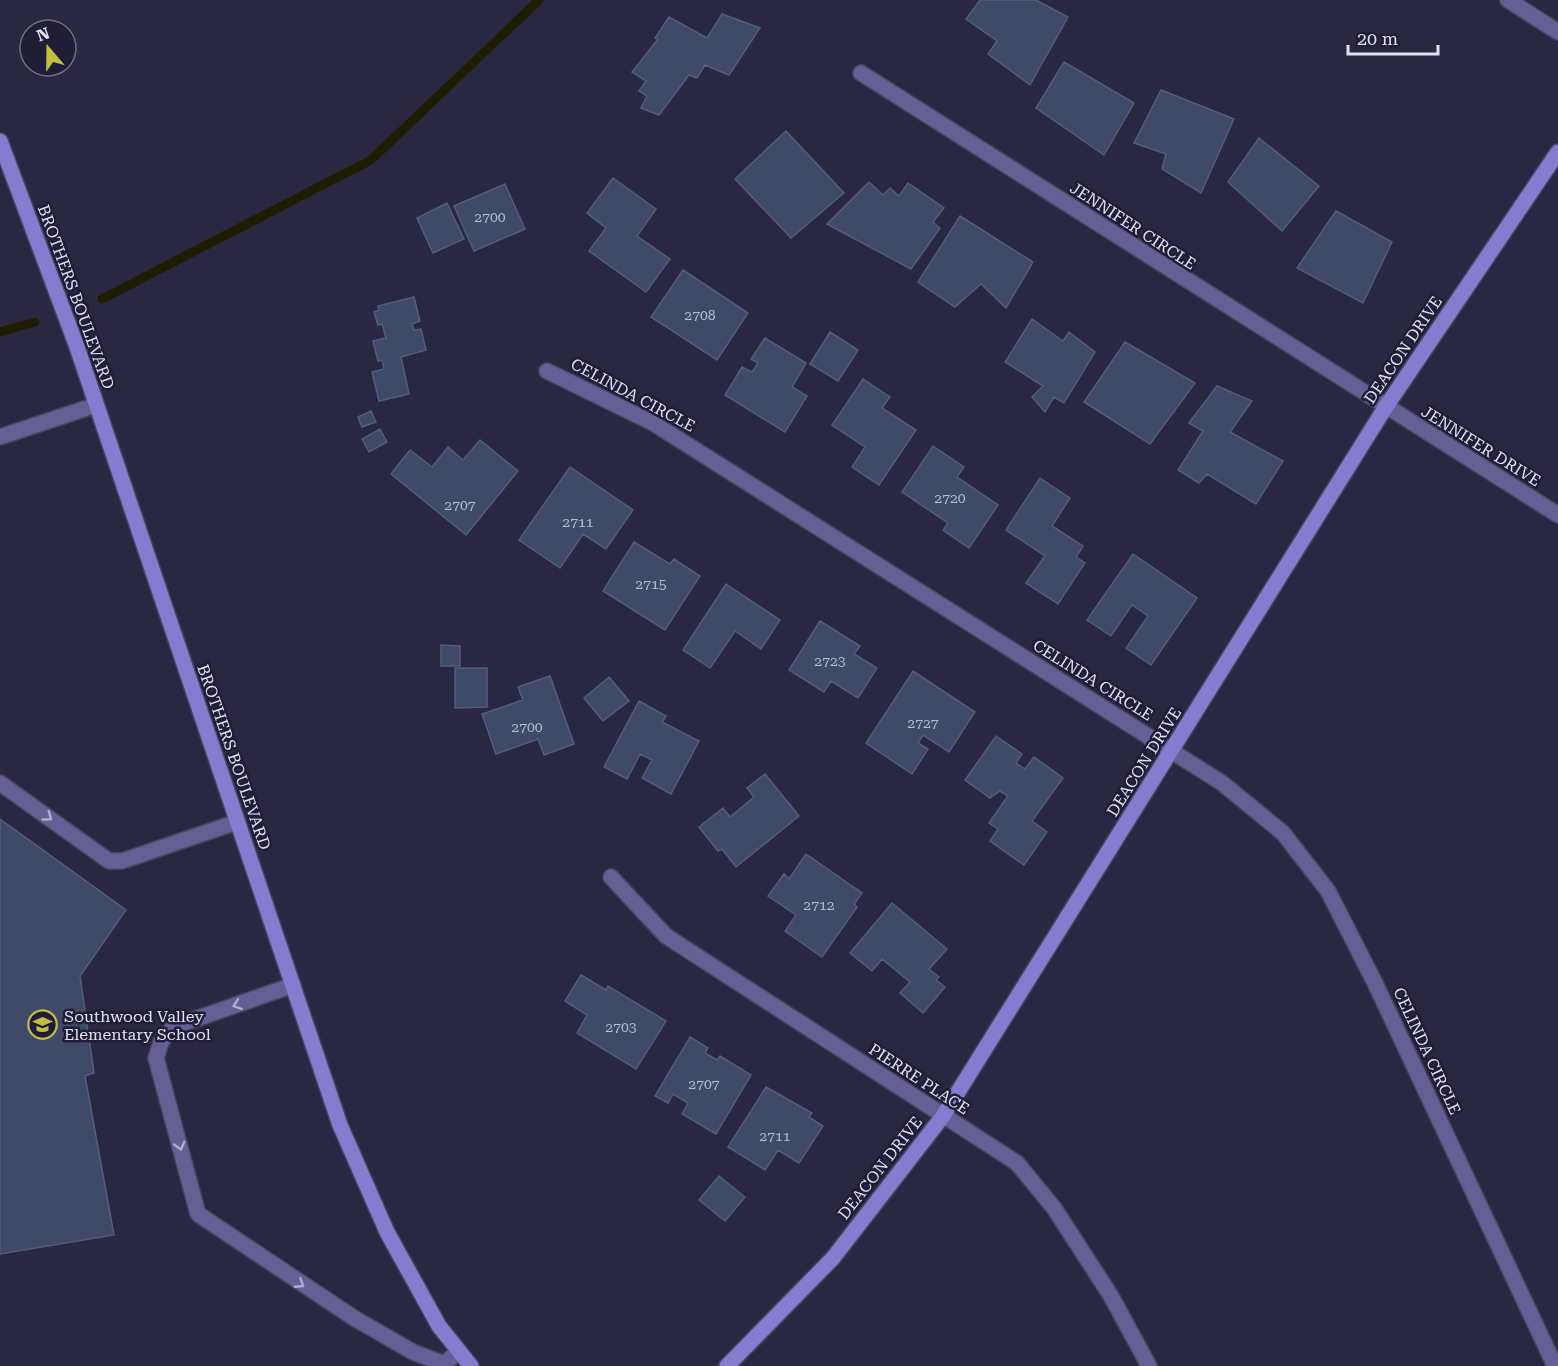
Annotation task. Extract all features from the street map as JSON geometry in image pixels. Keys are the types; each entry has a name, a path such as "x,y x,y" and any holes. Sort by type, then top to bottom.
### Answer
{"street":[{"path":"1508,0 1558,32"},
{"name":"JENNIFER CIRCLE","path":"861,74 1385,408"},
{"name":"BROTHERS BOULEVARD","path":"0,141 96,405 340,1125 387,1232 440,1326 471,1366"},
{"name":"DEACON DRIVE","path":"727,1366 832,1258 943,1116 1385,408 1558,152"},
{"name":"CELINDA CIRCLE","path":"547,370 653,423 1222,783 1283,833 1328,891 1380,993 1556,1366"},
{"path":"0,437 96,405"},
{"name":"JENNIFER DRIVE","path":"1385,408 1558,515"},
{"path":"0,783 109,861 122,861 237,822"},
{"name":"PIERRE PLACE","path":"611,877 666,936 1017,1163 1053,1208 1112,1296 1149,1366"},
{"path":"292,985 173,1027 160,1042 156,1058 198,1214 325,1300 413,1352 444,1364 459,1351"}],"building":[{"path":"980,0 1036,0 1068,17 1030,85 988,54 997,41 966,19"},
{"path":"722,14 760,28 729,75 705,65 697,78 689,75 659,115 641,108 647,96 639,91 646,81 632,72 658,39 655,38 669,17 707,38"},
{"path":"1064,62 1134,103 1104,155 1036,108"},
{"path":"1161,90 1234,119 1201,193 1162,169 1166,154 1134,143"},
{"path":"786,131 844,193 791,238 735,179"},
{"path":"1259,138 1319,186 1282,231 1228,182"},
{"path":"613,178 656,209 637,236 670,259 646,292 589,251 606,228 587,213"},
{"path":"869,182 883,195 890,188 899,196 908,183 944,208 933,222 940,228 911,269 827,224"},
{"path":"505,184 525,229 474,251 454,206"},
{"path":"447,203 464,239 433,253 417,218"},
{"path":"1336,211 1392,242 1363,303 1297,268"},
{"path":"960,216 1033,262 1006,308 981,284 955,307 918,282"},
{"path":"683,270 748,313 717,360 651,317"},
{"path":"414,297 420,321 412,324 414,330 421,329 426,350 401,357 409,394 379,401 372,372 384,369 382,360 378,361 373,341 386,338 382,324 378,325 374,312 379,310 378,306"},
{"path":"1032,319 1063,341 1069,332 1095,352 1064,403 1054,397 1045,412 1032,397 1043,386 1005,362"},
{"path":"830,332 858,350 838,381 810,364"},
{"path":"765,338 806,363 792,387 807,396 785,432 725,395 742,367 752,372 758,363 751,359"},
{"path":"1125,342 1195,383 1150,444 1084,402"},
{"path":"863,379 890,397 882,408 916,430 879,485 852,467 865,447 832,425"},
{"path":"1217,386 1252,401 1230,432 1283,461 1256,504 1207,474 1199,483 1178,470 1203,431 1189,423"},
{"path":"371,411 376,422 362,427 358,417"},
{"path":"380,429 387,442 369,452 362,439"},
{"path":"480,440 518,471 466,535 391,474 410,450 432,467 448,447 463,460"},
{"path":"933,446 964,467 957,477 998,505 969,548 943,530 948,523 902,492"},
{"path":"570,467 633,510 606,549 583,534 560,568 519,540"},
{"path":"1040,478 1070,498 1052,526 1083,546 1076,557 1085,563 1058,604 1026,583 1045,556 1006,530"},
{"path":"634,542 670,564 674,559 700,576 665,630 603,591"},
{"path":"1133,554 1197,598 1151,665 1126,648 1148,616 1132,605 1111,636 1087,620"},
{"path":"726,584 780,620 761,649 735,631 710,668 683,650"},
{"path":"820,621 860,646 854,654 877,668 858,698 831,681 824,692 789,670"},
{"path":"441,645 460,646 460,666 441,666"},
{"path":"455,668 487,668 487,707 455,708"},
{"path":"913,671 975,712 949,752 923,735 918,743 928,749 912,774 866,743"},
{"path":"550,676 574,744 544,755 538,739 496,754 482,714 523,700 518,687"},
{"path":"609,677 629,701 603,721 584,698"},
{"path":"639,701 666,716 662,722 699,741 671,794 642,778 652,760 640,754 627,779 604,767"},
{"path":"996,736 1022,754 1016,763 1025,769 1034,757 1063,778 1032,821 1047,832 1024,865 990,841 998,829 989,823 1008,796 1000,791 990,798 965,780"},
{"path":"765,774 799,816 736,867 722,849 718,851 699,827 723,808 730,817 754,797 747,788"},
{"name":"Southwood Valley Elementary School","path":"0,819 126,910 80,976 94,1073 85,1076 114,1235 0,1254"},
{"path":"806,854 862,893 854,904 857,907 822,957 785,931 796,915 768,896 784,874 789,879"},
{"path":"892,903 947,949 929,969 939,977 936,980 945,987 923,1013 900,993 910,982 882,959 872,971 850,953"},
{"path":"581,975 606,990 608,986 666,1021 636,1069 577,1033 587,1015 565,1001"},
{"path":"690,1037 708,1048 705,1053 717,1060 720,1056 751,1075 716,1134 682,1114 688,1103 673,1094 668,1103 655,1096"},
{"path":"766,1087 812,1113 809,1117 823,1126 799,1163 778,1150 765,1170 728,1147"},
{"path":"719,1176 745,1197 725,1221 699,1200"}],"waterway":[{"path":"102,299 371,160 539,0"},
{"path":"0,332 35,322"}],"place":[{"name":"Southwood Valley Elementary School","path":"43,1025"}]}
